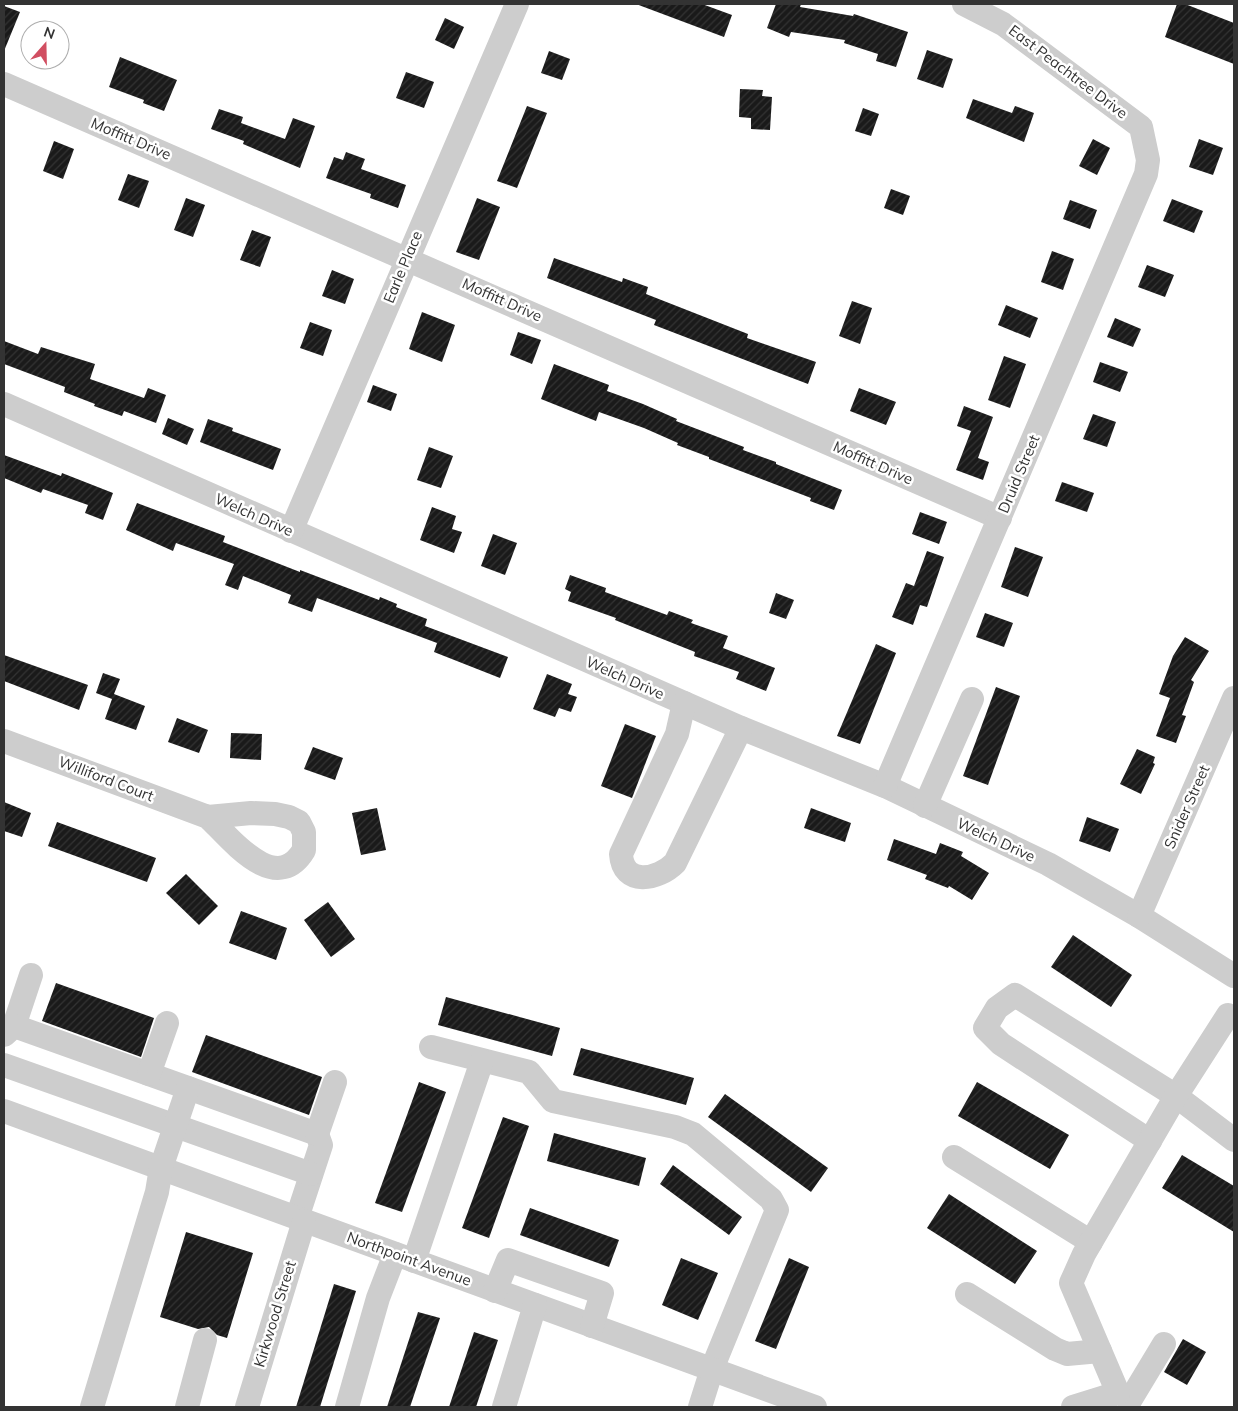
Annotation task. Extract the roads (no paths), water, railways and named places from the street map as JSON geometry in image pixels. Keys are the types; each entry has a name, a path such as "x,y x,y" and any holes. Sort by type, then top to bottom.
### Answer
{"street":[{"name":"Earle Place","path":"291,531 406,258 517,4"},
{"name":"East Peachtree Drive","path":"964,4 1003,24 1141,127 1148,160"},
{"name":"Moffitt Drive","path":"4,84 1000,518"},
{"name":"Druid Street","path":"885,786 1146,174 1148,160"},
{"name":"Welch Drive","path":"4,404 741,728 885,786 1048,864 1139,916 1234,976"},
{"name":"Snider Street","path":"1139,916 1234,698"},
{"path":"925,806 972,699"},
{"path":"684,703 677,734 622,854 622,862 632,874 641,878 651,878 661,874 675,863 741,728"},
{"name":"Williford Court","path":"4,742 208,817"},
{"path":"31,975 9,1030 149,1074 317,1134"},
{"path":"1150,1141 1001,1044 985,1028 998,1008 1014,995 1176,1096 1234,1140"},
{"path":"1127,1401 1100,1351 1071,1283 1091,1242 1176,1096 1228,1014"},
{"path":"149,1074 167,1023"},
{"path":"431,1047 529,1072 554,1102 674,1127 693,1134 771,1199 777,1210 712,1370 700,1407"},
{"path":"346,1407 378,1298 405,1257 482,1061"},
{"path":"4,1065 311,1174"},
{"name":"Kirkwood Street","path":"247,1407 311,1174 321,1145 317,1134 334,1082"},
{"path":"92,1407 157,1192 161,1168 188,1088"},
{"name":"Northpoint Avenue","path":"4,1111 815,1407"},
{"path":"954,1157 1091,1242"},
{"path":"495,1291 508,1260 602,1293 592,1326"},
{"path":"967,1294 1055,1349 1067,1354 1100,1351"},
{"path":"504,1407 535,1305"},
{"path":"187,1407 205,1340"},
{"path":"1127,1401 1164,1344"},
{"path":"1073,1407 1127,1401"}]}
